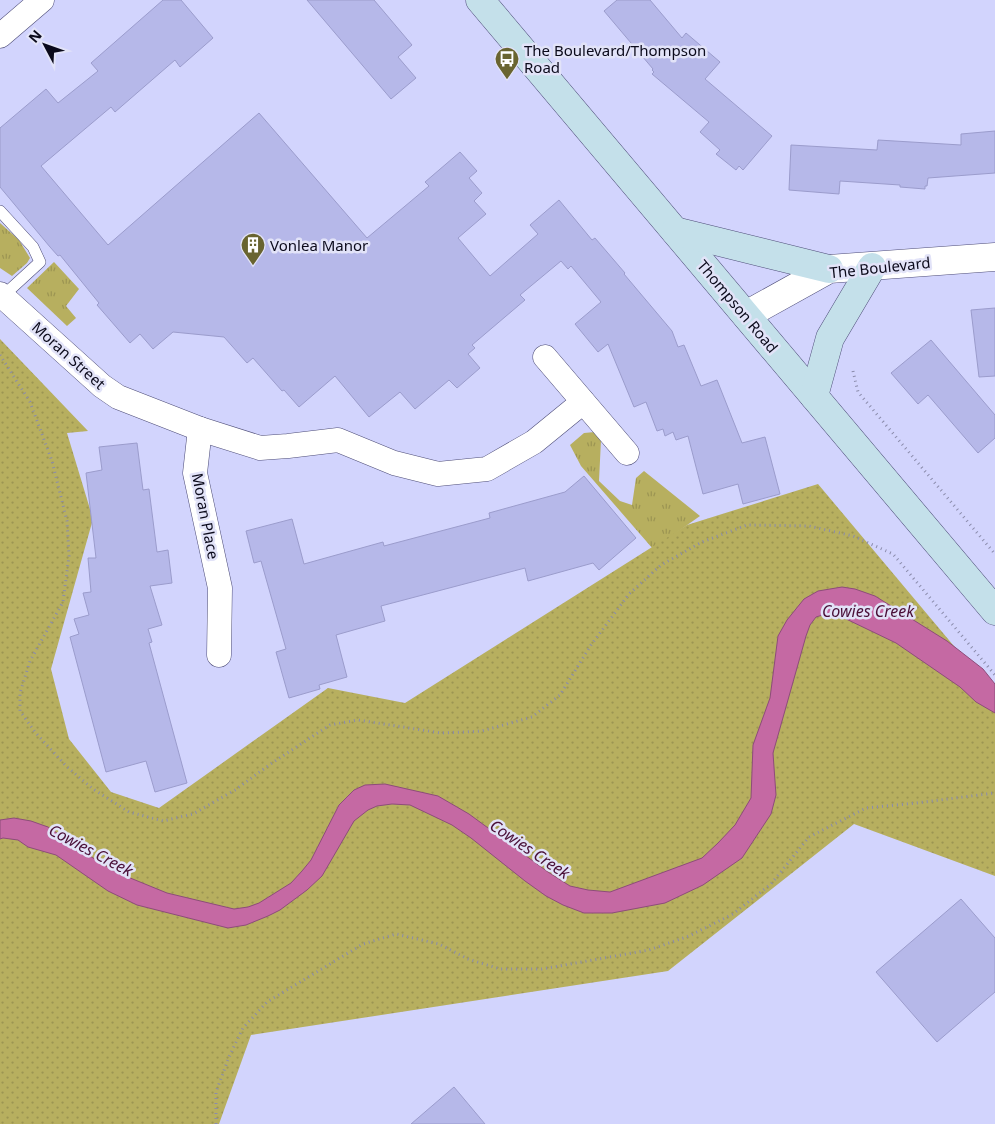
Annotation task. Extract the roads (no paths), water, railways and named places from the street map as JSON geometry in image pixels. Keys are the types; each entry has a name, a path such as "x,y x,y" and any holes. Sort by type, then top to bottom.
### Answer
{"main road":[{"name":"Thompson Road","path":"480,0 995,611"},
{"path":"675,231 829,269"},
{"path":"814,396 830,338 872,267"}],"street":[{"path":"0,36 42,0"},
{"name":"The Boulevard","path":"746,315 829,269 995,257"},
{"name":"Moran Street","path":"2,295 102,386 118,397 200,429"},
{"path":"545,357 627,453"},
{"path":"200,429 260,448 338,440 394,463 438,474 487,469 534,442 583,402"},
{"name":"Moran Place","path":"200,429 195,473 220,588 219,655"}],"lane":[{"path":"0,211 33,247 40,262 2,295"}],"water":[{"name":"Cowies Creek","path":"842,587 875,596 947,641 983,669 995,684 995,713 976,702 960,687 896,643 842,617 826,614 816,617 810,625 806,636 773,753 776,795 771,814 742,858 703,885 665,903 612,913 584,913 563,905 525,881 452,825 410,805 392,804 377,806 368,810 354,821 322,876 307,890 280,910 268,916 246,925 228,928 137,905 108,891 56,855 28,847 18,840 0,839 0,820 14,818 31,821 48,827 118,873 167,893 234,909 248,907 259,903 291,883 302,871 311,860 339,805 354,790 365,785 385,784 438,796 469,814 570,886 610,892 702,858 735,825 751,798 753,745 770,698 778,636 787,620 804,599 818,591"}],"place":[{"name":"The Boulevard/Thompson Road","path":"507,80"},
{"name":"Vonlea Manor","path":"253,266"}]}
